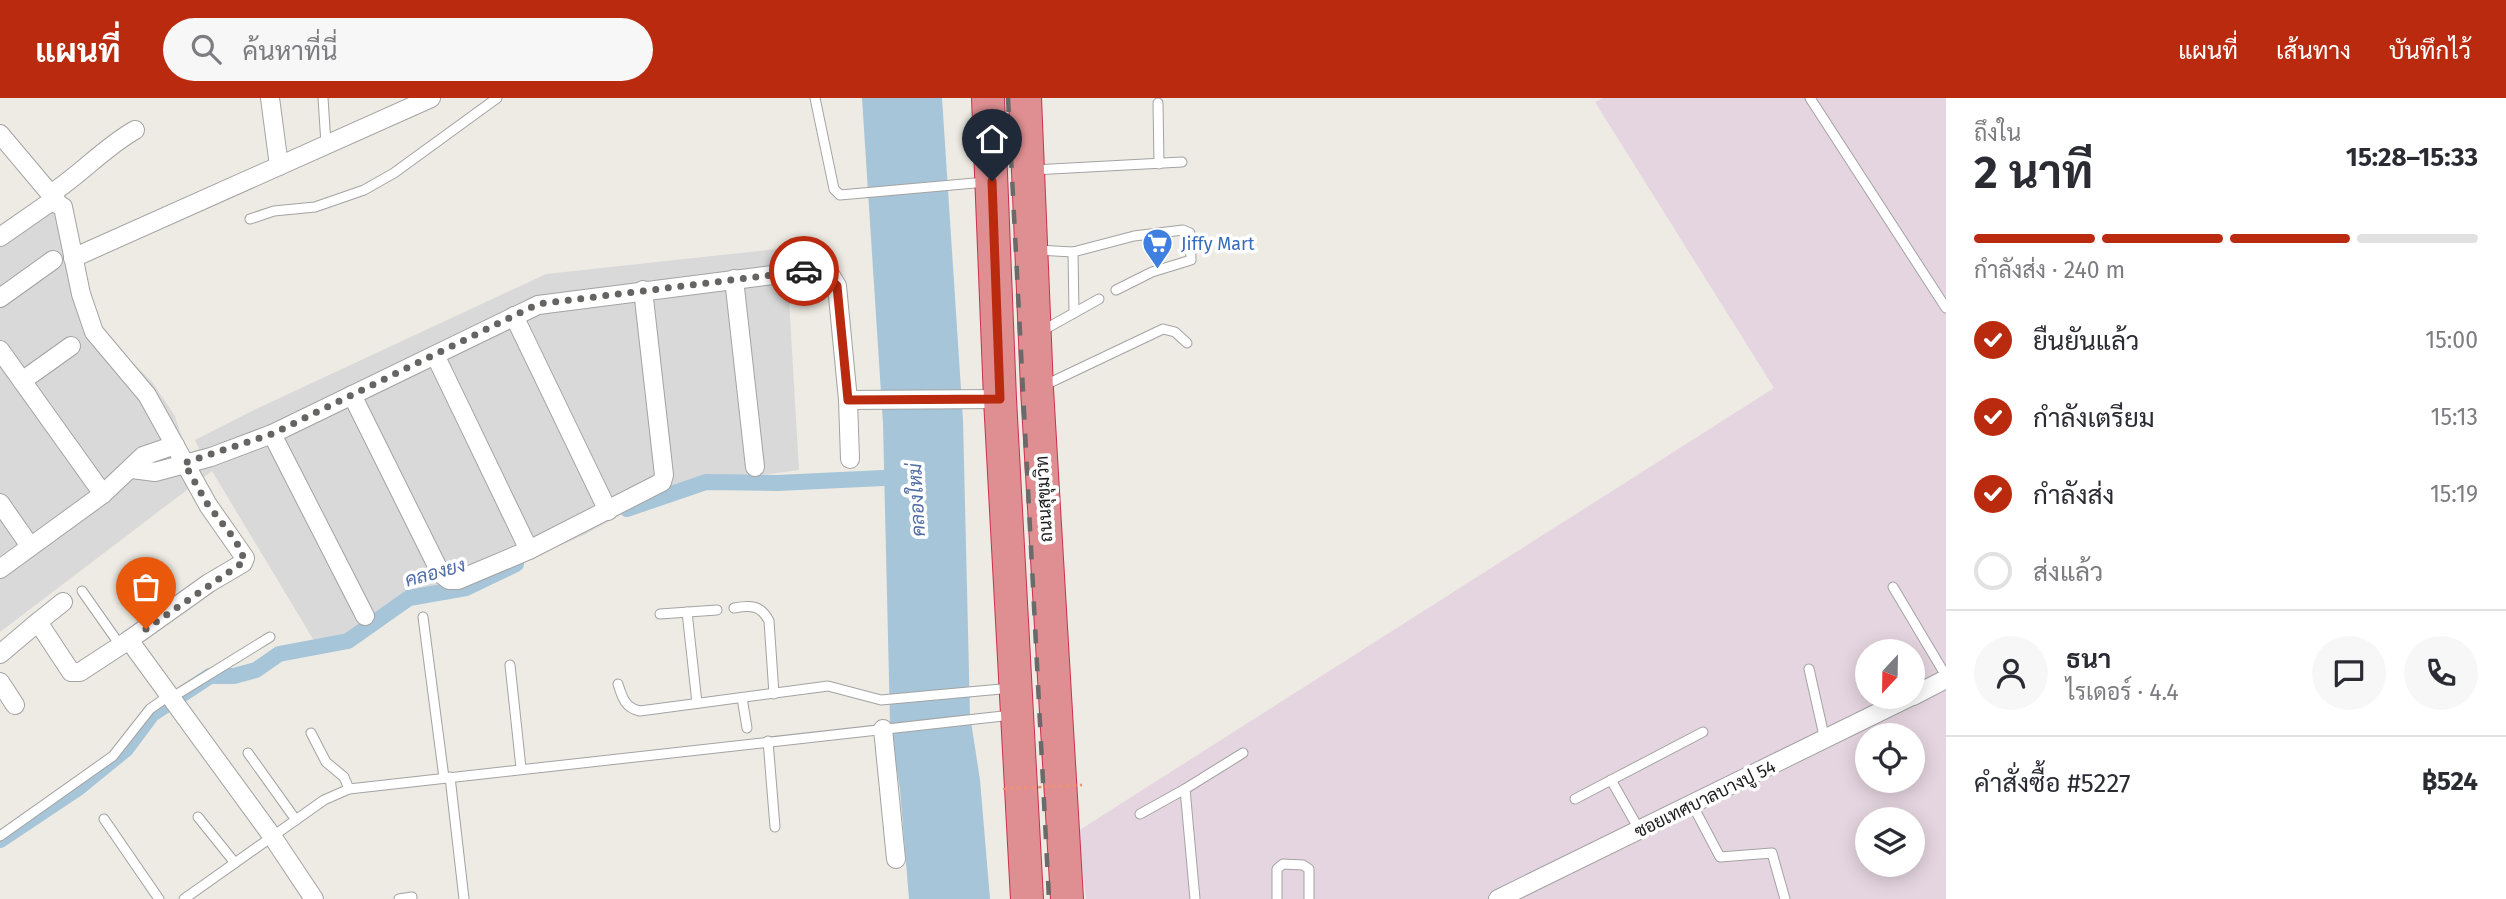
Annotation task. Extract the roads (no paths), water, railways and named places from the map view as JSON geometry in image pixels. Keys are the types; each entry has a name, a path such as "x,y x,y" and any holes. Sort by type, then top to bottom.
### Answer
{"highway":[{"path":"988,98 992,181 989,399 1002,702 1027,899"},
{"name":"ถนนสุขุมวิท","path":"1025,98 1037,389 1067,899"}],"street":[{"path":"270,98 279,166"},
{"path":"80,255 428,99"},
{"path":"0,237 55,198 111,144 135,130"},
{"path":"0,134 65,213 80,255 94,332 147,395 188,463 208,505 236,541 245,561 125,643 74,674 38,622"},
{"path":"0,298 53,260"},
{"path":"132,469 155,472 211,457 272,434 514,316 553,300 812,270 831,276 837,286 857,399 850,459"},
{"path":"734,279 755,467"},
{"path":"352,395 441,574 449,580 458,580 529,550 656,487 664,475 643,290"},
{"path":"514,316 608,511"},
{"path":"22,381 71,346"},
{"path":"0,350 103,494"},
{"path":"436,356 529,550"},
{"path":"857,399 989,399"},
{"path":"272,434 365,616"},
{"path":"0,569 103,494 144,456 175,444"},
{"path":"0,503 30,546"},
{"path":"0,654 63,602"},
{"path":"125,643 272,836 314,899"},
{"name":"ซอยเทศบาลบางปู 54","path":"1925,689 1946,678"},
{"path":"0,682 15,705"},
{"name":"ซอยเทศบาลบางปู 54","path":"1498,899 1693,806 1886,709"},
{"path":"885,728 896,859"}],"lane":[{"path":"323,98 326,144"},
{"path":"250,219 274,211 322,205 364,190 405,166 497,98"},
{"path":"815,98 834,189 840,195 992,181"},
{"path":"1810,98 1946,308"},
{"path":"1158,103 1159,164"},
{"path":"1028,170 1182,163"},
{"path":"1031,250 1073,252 1134,236 1183,230 1190,233 1191,260 1152,272 1116,290"},
{"path":"1073,252 1074,313"},
{"path":"1035,334 1099,299"},
{"path":"1037,389 1163,329 1175,332 1187,343"},
{"path":"1893,587 1946,678"},
{"path":"82,591 125,643"},
{"path":"734,608 757,607 764,611 769,621 774,694"},
{"path":"660,614 717,610"},
{"path":"687,612 697,703"},
{"path":"423,617 464,899"},
{"path":"0,836 113,756 150,709 170,700 270,637"},
{"path":"510,665 521,768"},
{"path":"1809,669 1825,740"},
{"path":"618,684 631,709 828,686 881,700 1002,702"},
{"path":"742,698 747,727"},
{"path":"184,899 324,800 349,789 885,728 1002,702"},
{"path":"1574,799 1703,732"},
{"path":"311,733 326,762 344,777 349,789"},
{"path":"768,741 775,827"},
{"path":"248,753 296,820"},
{"path":"1140,814 1243,753"},
{"path":"1611,780 1640,831"},
{"path":"1185,789 1195,899"},
{"path":"1693,806 1720,857 1772,853 1785,899"},
{"path":"198,817 235,863"},
{"path":"104,818 159,899"},
{"path":"1277,899 1277,869 1283,864 1307,866 1309,899"},
{"path":"399,899 412,897"}],"water":[{"name":"คลองใหม่","path":"862,98 942,98 963,420 970,715 980,780 990,899 909,899 900,790 890,722 883,424"}],"waterway":[{"name":"คลองยง","path":"627,509 706,482 777,483 905,477"},
{"name":"คลองยง","path":"0,840 78,788 126,749 152,714 210,676 234,676 256,670 279,654 348,641 409,598 466,588 516,564"}],"railway":[{"path":"1008,98 1049,899"}],"place":[{"name":"Jiffy Mart","path":"1158,271"}]}
